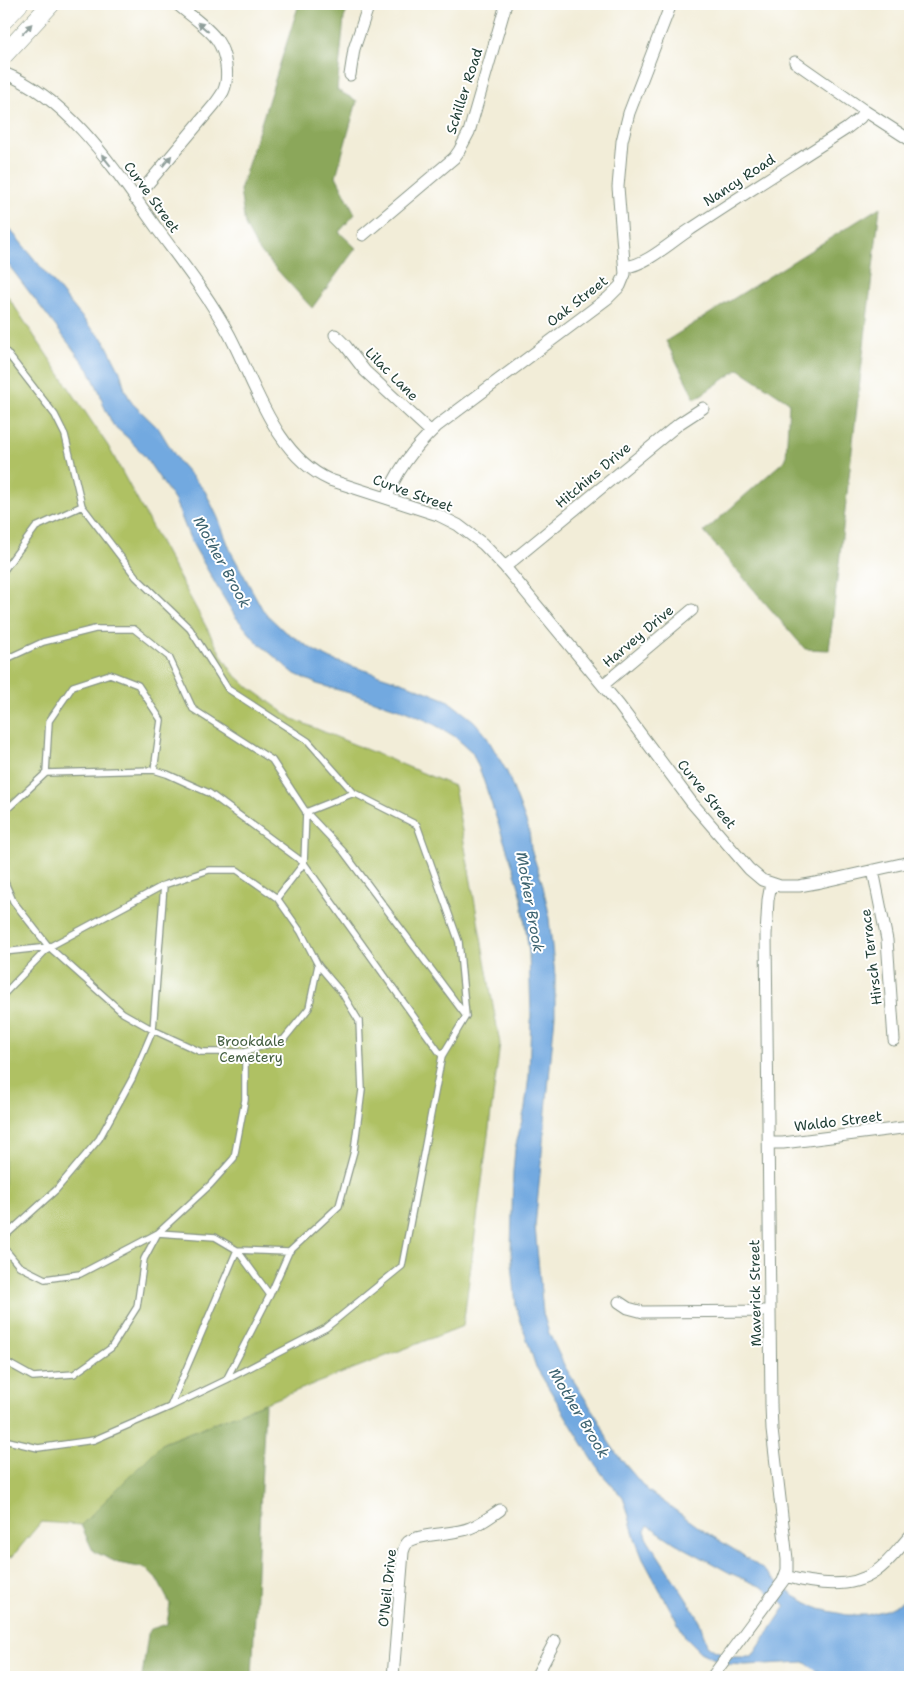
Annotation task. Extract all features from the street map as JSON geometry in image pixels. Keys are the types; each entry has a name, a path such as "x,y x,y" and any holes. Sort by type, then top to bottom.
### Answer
{"main road":[{"path":"4,20 19,4"},
{"path":"4,54 50,4"}],"street":[{"path":"136,199 214,105 223,91 225,83 226,75 223,54 216,39 177,4"},
{"path":"350,75 354,49 369,4"},
{"name":"Schiller Road","path":"363,235 459,151 469,132 506,4"},
{"name":"Oak Street","path":"387,498 397,474 414,450 444,420 608,298 620,286 625,267 618,187 622,141 629,113 671,4"},
{"path":"795,62 910,140"},
{"name":"Curve Street","path":"4,73 27,84 74,122 104,157 218,315 270,417 292,451 308,468 322,476 438,515 458,525 484,544 603,685 692,803 749,868 762,880 771,884"},
{"name":"Nancy Road","path":"625,267 644,261 846,128 860,118 865,111"},
{"name":"Lilac Lane","path":"335,335 365,371 431,432"},
{"name":"Hitchins Drive","path":"505,567 680,423 703,408"},
{"name":"Harvey Drive","path":"603,685 692,610"},
{"path":"771,884 780,886 805,885 910,862"},
{"name":"Hirsch Terrace","path":"873,870 887,940 894,1040"},
{"name":"Maverick Street","path":"771,884 767,907 766,935 770,1311 772,1417 787,1559 784,1579"},
{"name":"Waldo Street","path":"769,1143 792,1142 910,1127"},
{"path":"619,1302 635,1311 644,1312 770,1311"},
{"name":"O'Neil Drive","path":"393,1677 405,1546 417,1538 458,1532 471,1528 500,1510"},
{"path":"712,1677 784,1579 834,1584 860,1580 881,1568 910,1536"},
{"path":"536,1677 555,1641"}],"lane":[{"path":"4,349 55,415 65,435 82,506 136,578 190,630 228,689 308,741 354,793 417,825 459,942 466,1016 442,1056 402,1266 326,1328 170,1407 94,1440 38,1448 4,1440"},
{"path":"4,570 36,527 82,506"},
{"path":"4,660 43,642 95,629 134,629 169,657 193,709 272,760 306,812 343,850 466,1016"},
{"path":"46,774 48,722 73,686 110,674 138,685 162,720 154,770"},
{"path":"4,812 46,774 154,770 210,793 304,863 442,1056"},
{"path":"306,812 354,793"},
{"path":"277,898 304,863 306,812"},
{"path":"4,994 49,948 164,885 209,870 237,870 277,898 302,932 318,965 342,993 358,1021 362,1090 354,1150 339,1206 289,1252 270,1295 226,1380"},
{"path":"4,880 12,901 49,948 123,1013 153,1030 201,1052 246,1052 284,1039 308,1008 318,965"},
{"path":"4,1237 56,1190 99,1138 132,1079 153,1030 164,885"},
{"path":"4,952 49,948"},
{"path":"4,1248 18,1266 44,1279 80,1274 158,1233 210,1185 234,1158 245,1100 246,1052"},
{"path":"158,1233 215,1237 237,1250 270,1295"},
{"path":"4,1361 33,1377 74,1374 111,1348 137,1307 144,1259 158,1233"},
{"path":"237,1250 289,1252"},
{"path":"170,1407 237,1250"}],"green space":[{"path":"299,4 350,4 344,18 337,90 357,101 336,176 355,214 339,232 356,248 312,308 257,248 245,225 240,190"},
{"path":"880,207 829,650 805,649 704,532 786,459 789,402 739,369 695,399 666,341"},
{"name":"Brookdale Cemetery","path":"4,291 108,446 223,658 233,673 246,685 293,719 454,786 500,1044 463,1326 163,1443 81,1525 41,1522 12,1557 4,1556"},
{"path":"265,1403 252,1677 142,1677 148,1634 151,1629 167,1624 170,1604 158,1581 145,1568 118,1563 93,1551 81,1525 163,1443"}],"water":[{"name":"Mother Brook","path":"4,222 90,327 104,340 120,371 125,390 132,403 159,429 179,462 205,491 231,552 264,612 283,630 315,651 333,660 407,684 447,700 474,721 485,734 507,772 529,830 531,849 542,882 548,909 555,975 555,1015 535,1227 543,1313 549,1333 565,1367 601,1424 608,1441 646,1489 704,1531 761,1568 794,1596 819,1609 847,1615 867,1615 886,1610 910,1598 910,1677 826,1677 804,1662 746,1665 725,1664 700,1652 686,1638 643,1559 623,1498 602,1474 536,1367 516,1306 511,1252 513,1172 515,1149 525,1108 529,1076 531,1014 529,953 521,894 481,773 472,752 454,736 430,722 405,711 317,684 295,674 257,642 235,616 219,590 191,541 175,501 145,457 113,425 89,370 4,259","holes":["648,1525 675,1543 730,1573 762,1587 786,1606 752,1657 731,1657 707,1645 698,1617 648,1540 645,1531"]}]}
